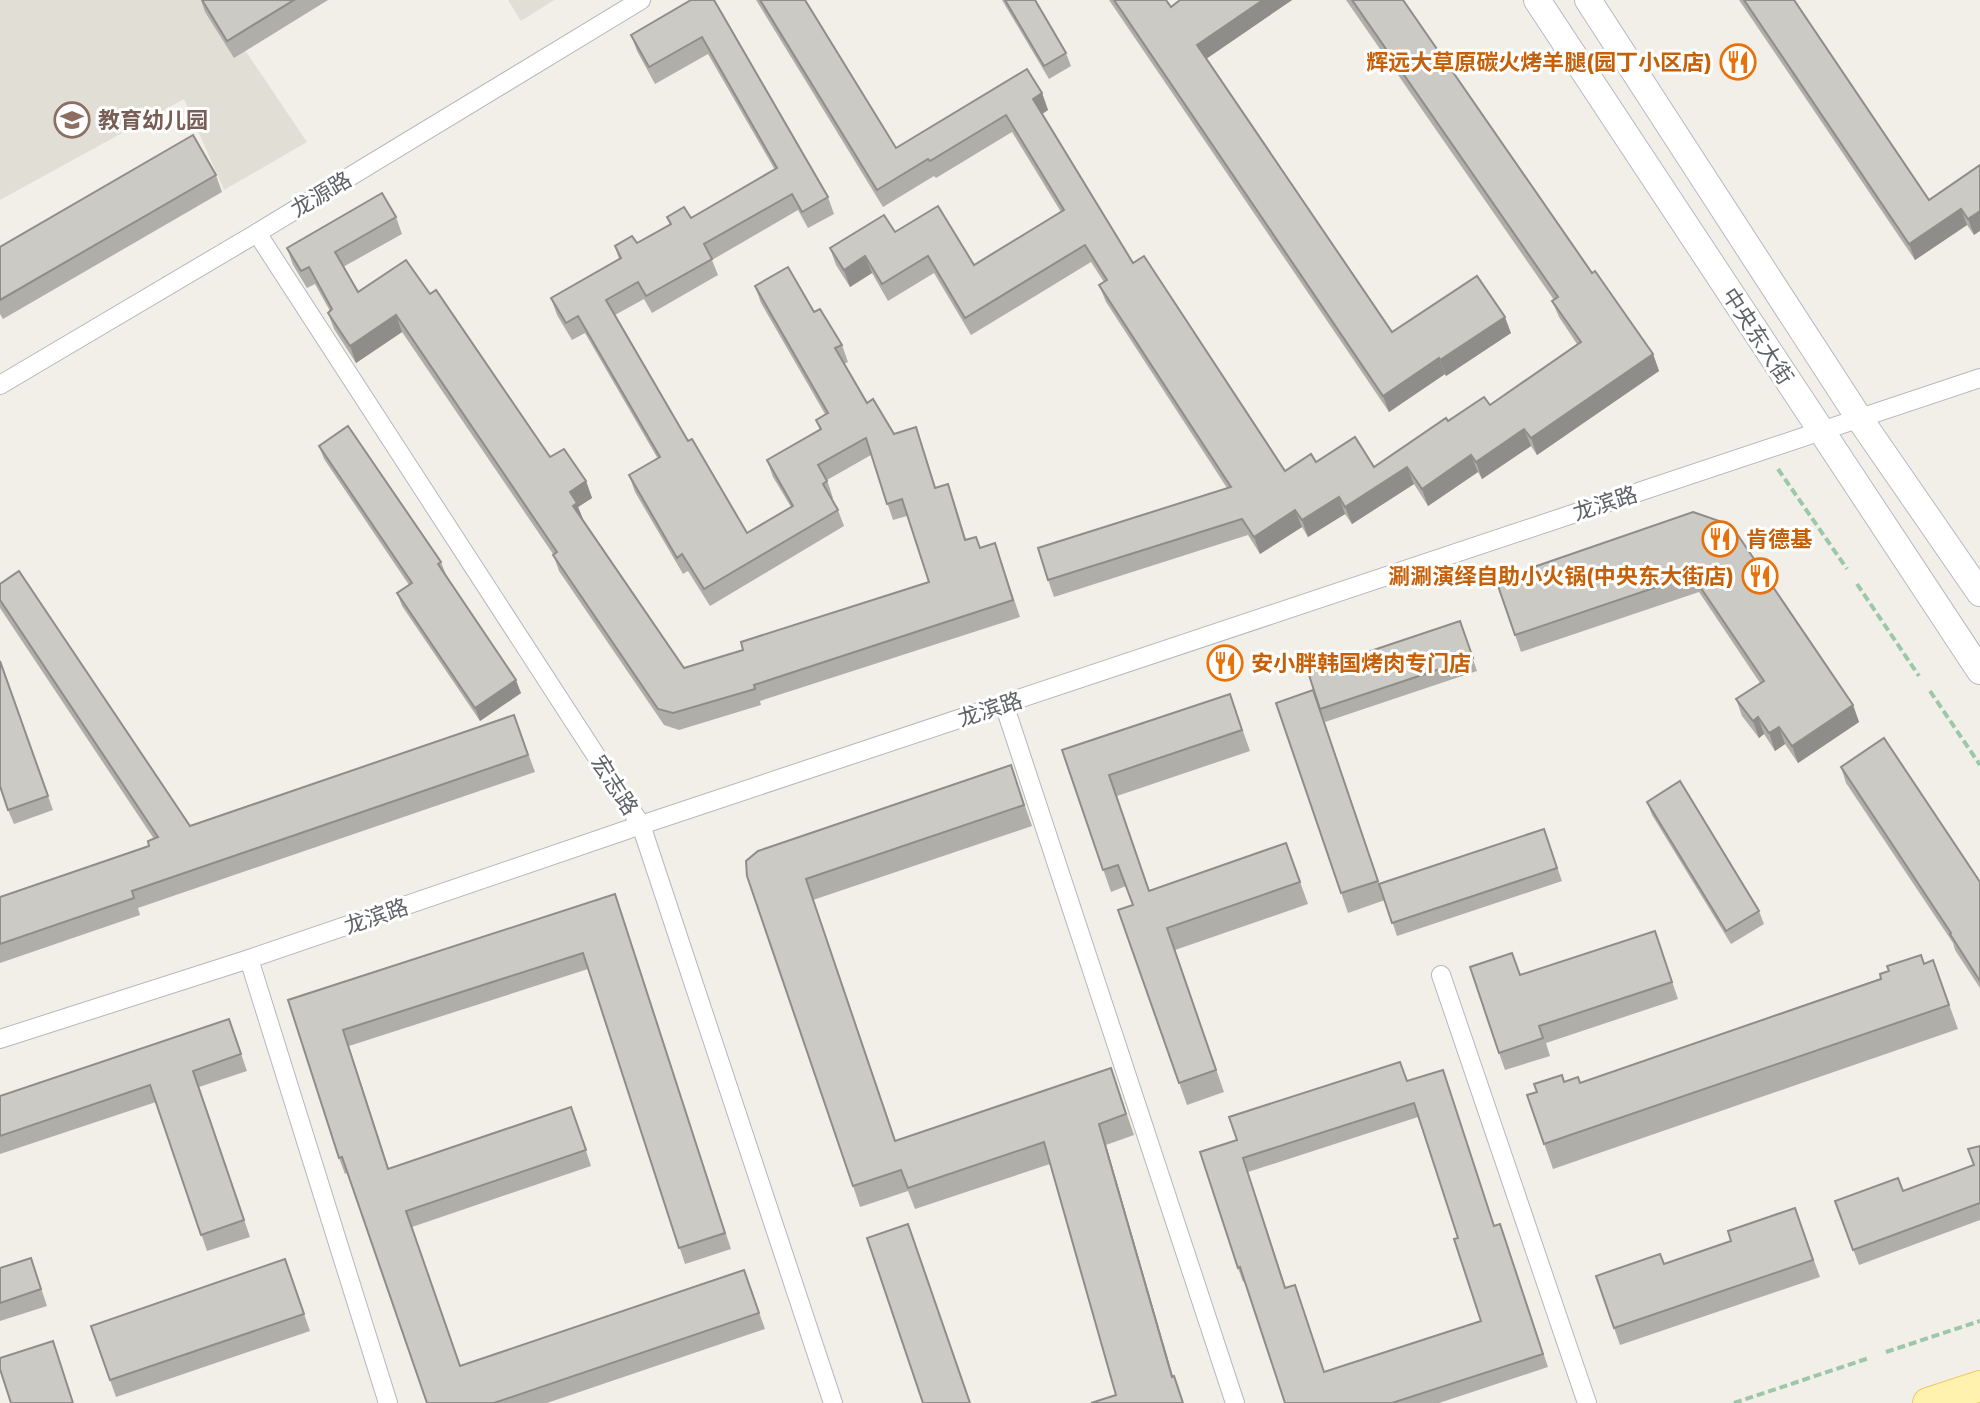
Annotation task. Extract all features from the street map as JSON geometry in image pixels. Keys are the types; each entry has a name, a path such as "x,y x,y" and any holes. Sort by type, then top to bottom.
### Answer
{"main road":[{"name":"中央东大街","path":"1537,0 1980,671"},
{"name":"中央东大街","path":"1588,0 1859,418 1980,593"},
{"path":"1928,1403 1980,1386"}],"street":[{"name":"龙源路","path":"0,385 641,0"},
{"name":"宏志路","path":"257,233 641,825 833,1403"},
{"name":"龙滨路","path":"0,1039 249,959 1980,378"},
{"path":"1004,704 1235,1403"},
{"path":"249,959 388,1403"},
{"path":"1441,975 1587,1403"}],"path":[{"path":"1779,469 1847,569"},
{"path":"1857,584 1919,676"},
{"path":"1930,691 1980,765"},
{"path":"1886,1352 1980,1321"},
{"path":"1734,1403 1869,1358"}],"shaded area":[{"name":"教育幼儿园","path":"0,0 211,0 307,142 224,190 184,99 0,200"},
{"path":"508,0 554,0 521,21"}],"building":[{"path":"202,0 294,0 227,41"},
{"path":"691,0 714,0 828,197 802,212 792,194 704,244 712,259 646,296 638,282 606,300 688,441 692,439 747,533 793,506 767,460 821,429 816,420 828,413 755,286 788,267 814,312 820,309 842,345 835,348 867,403 873,399 894,434 916,427 935,488 948,484 965,540 976,537 980,548 995,543 1013,600 754,685 755,689 673,713 658,709 553,555 557,552 396,315 350,346 328,313 332,309 309,267 301,271 287,248 382,193 396,217 335,252 358,292 406,260 430,294 436,290 550,457 564,449 586,481 570,492 577,503 573,506 684,668 743,650 741,642 929,582 902,499 887,504 866,438 818,465 827,481 823,484 838,510 704,589 682,554 677,558 629,475 660,457 578,316 566,323 551,298 621,258 615,246 632,236 637,243 671,224 667,217 684,207 691,218 777,168 702,37 649,67 631,35"},
{"path":"760,0 805,0 896,148 1027,69 1042,93 1033,99 1133,263 1144,256 1285,471 1311,454 1316,462 1355,437 1374,467 1446,418 1448,421 1484,397 1490,405 1581,342 1552,301 1558,297 1352,0 1403,0 1592,273 1595,271 1653,354 1531,438 1524,429 1476,462 1471,455 1422,489 1407,467 1345,507 1339,497 1302,520 1295,510 1254,537 1242,519 1048,580 1038,548 1231,487 1099,285 1107,280 1085,245 965,318 928,256 882,284 865,256 844,270 830,248 884,215 895,232 938,206 974,265 1064,210 1006,115 877,190"},
{"path":"1005,0 1035,0 1066,53 1044,66"},
{"path":"1114,0 1166,0 1171,7 1180,0 1263,0 1197,45 1392,332 1477,276 1505,317 1383,396"},
{"path":"1744,0 1794,0 1929,200 1980,165 1980,211 1968,219 1961,209 1909,244"},
{"path":"193,135 216,175 0,300 0,247"},
{"path":"348,426 441,562 438,564 516,680 475,708 397,593 412,583 319,446"},
{"path":"1693,512 1731,525 1853,705 1792,746 1779,727 1769,733 1758,717 1753,721 1736,699 1764,681 1692,575 1515,635 1496,580"},
{"path":"19,571 190,826 514,715 528,755 132,891 134,898 0,944 0,897 149,846 148,841 158,837 0,600 0,584"},
{"path":"1460,621 1473,658 1320,709 1308,672"},
{"path":"0,661 48,796 8,810 0,786"},
{"path":"1313,690 1378,881 1341,893 1276,703"},
{"path":"1230,694 1242,730 1109,775 1149,891 1286,843 1300,882 1167,928 1216,1070 1179,1083 1118,910 1133,905 1118,865 1103,870 1062,750"},
{"path":"1884,738 1980,882 1980,981 1841,767"},
{"path":"1011,765 1024,805 806,879 895,1141 1111,1068 1126,1114 1099,1124 1172,1377 1183,1403 1091,1403 1116,1395 1044,1142 908,1188 901,1170 853,1186 747,876 746,861 758,851"},
{"path":"1680,781 1759,911 1726,931 1647,802"},
{"path":"1544,829 1557,868 1392,923 1379,884"},
{"path":"615,894 725,1233 679,1248 583,953 343,1030 388,1169 571,1107 586,1150 406,1211 460,1366 744,1270 759,1313 494,1403 427,1403 342,1157 339,1158 288,1000"},
{"path":"1655,931 1672,982 1539,1026 1543,1038 1499,1053 1470,967 1512,953 1520,975"},
{"path":"1921,955 1924,964 1933,960 1949,1005 1544,1144 1527,1095 1537,1092 1534,1084 1562,1075 1564,1082 1578,1077 1580,1083 1881,979 1880,974 1889,971 1887,966"},
{"path":"229,1019 241,1054 193,1071 244,1220 201,1235 150,1085 0,1136 0,1096"},
{"path":"1400,1062 1407,1081 1443,1070 1494,1226 1500,1224 1543,1354 1392,1403 1285,1403 1200,1152 1237,1140 1229,1117","holes":["1414,1103 1458,1238 1454,1239 1481,1321 1324,1372 1295,1285 1285,1288 1243,1158"]},
{"path":"1980,1146 1980,1203 1853,1250 1835,1201 1898,1178 1903,1191 1974,1165 1968,1149"},
{"path":"1795,1208 1813,1260 1614,1328 1596,1276 1660,1254 1664,1264 1731,1241 1728,1231"},
{"path":"908,1224 970,1403 923,1403 867,1238"},
{"path":"31,1258 41,1289 0,1303 0,1268"},
{"path":"285,1259 304,1314 110,1380 91,1326"},
{"path":"53,1341 73,1403 11,1403 0,1369 0,1358"}],"place":[{"name":"辉远大草原碳火烤羊腿(园丁小区店)","path":"1738,62"},
{"name":"教育幼儿园","path":"72,120"},
{"name":"肯德基","path":"1720,539"},
{"name":"涮涮演绎自助小火锅(中央东大街店)","path":"1760,576"},
{"name":"安小胖韩国烤肉专门店","path":"1225,663"}]}
